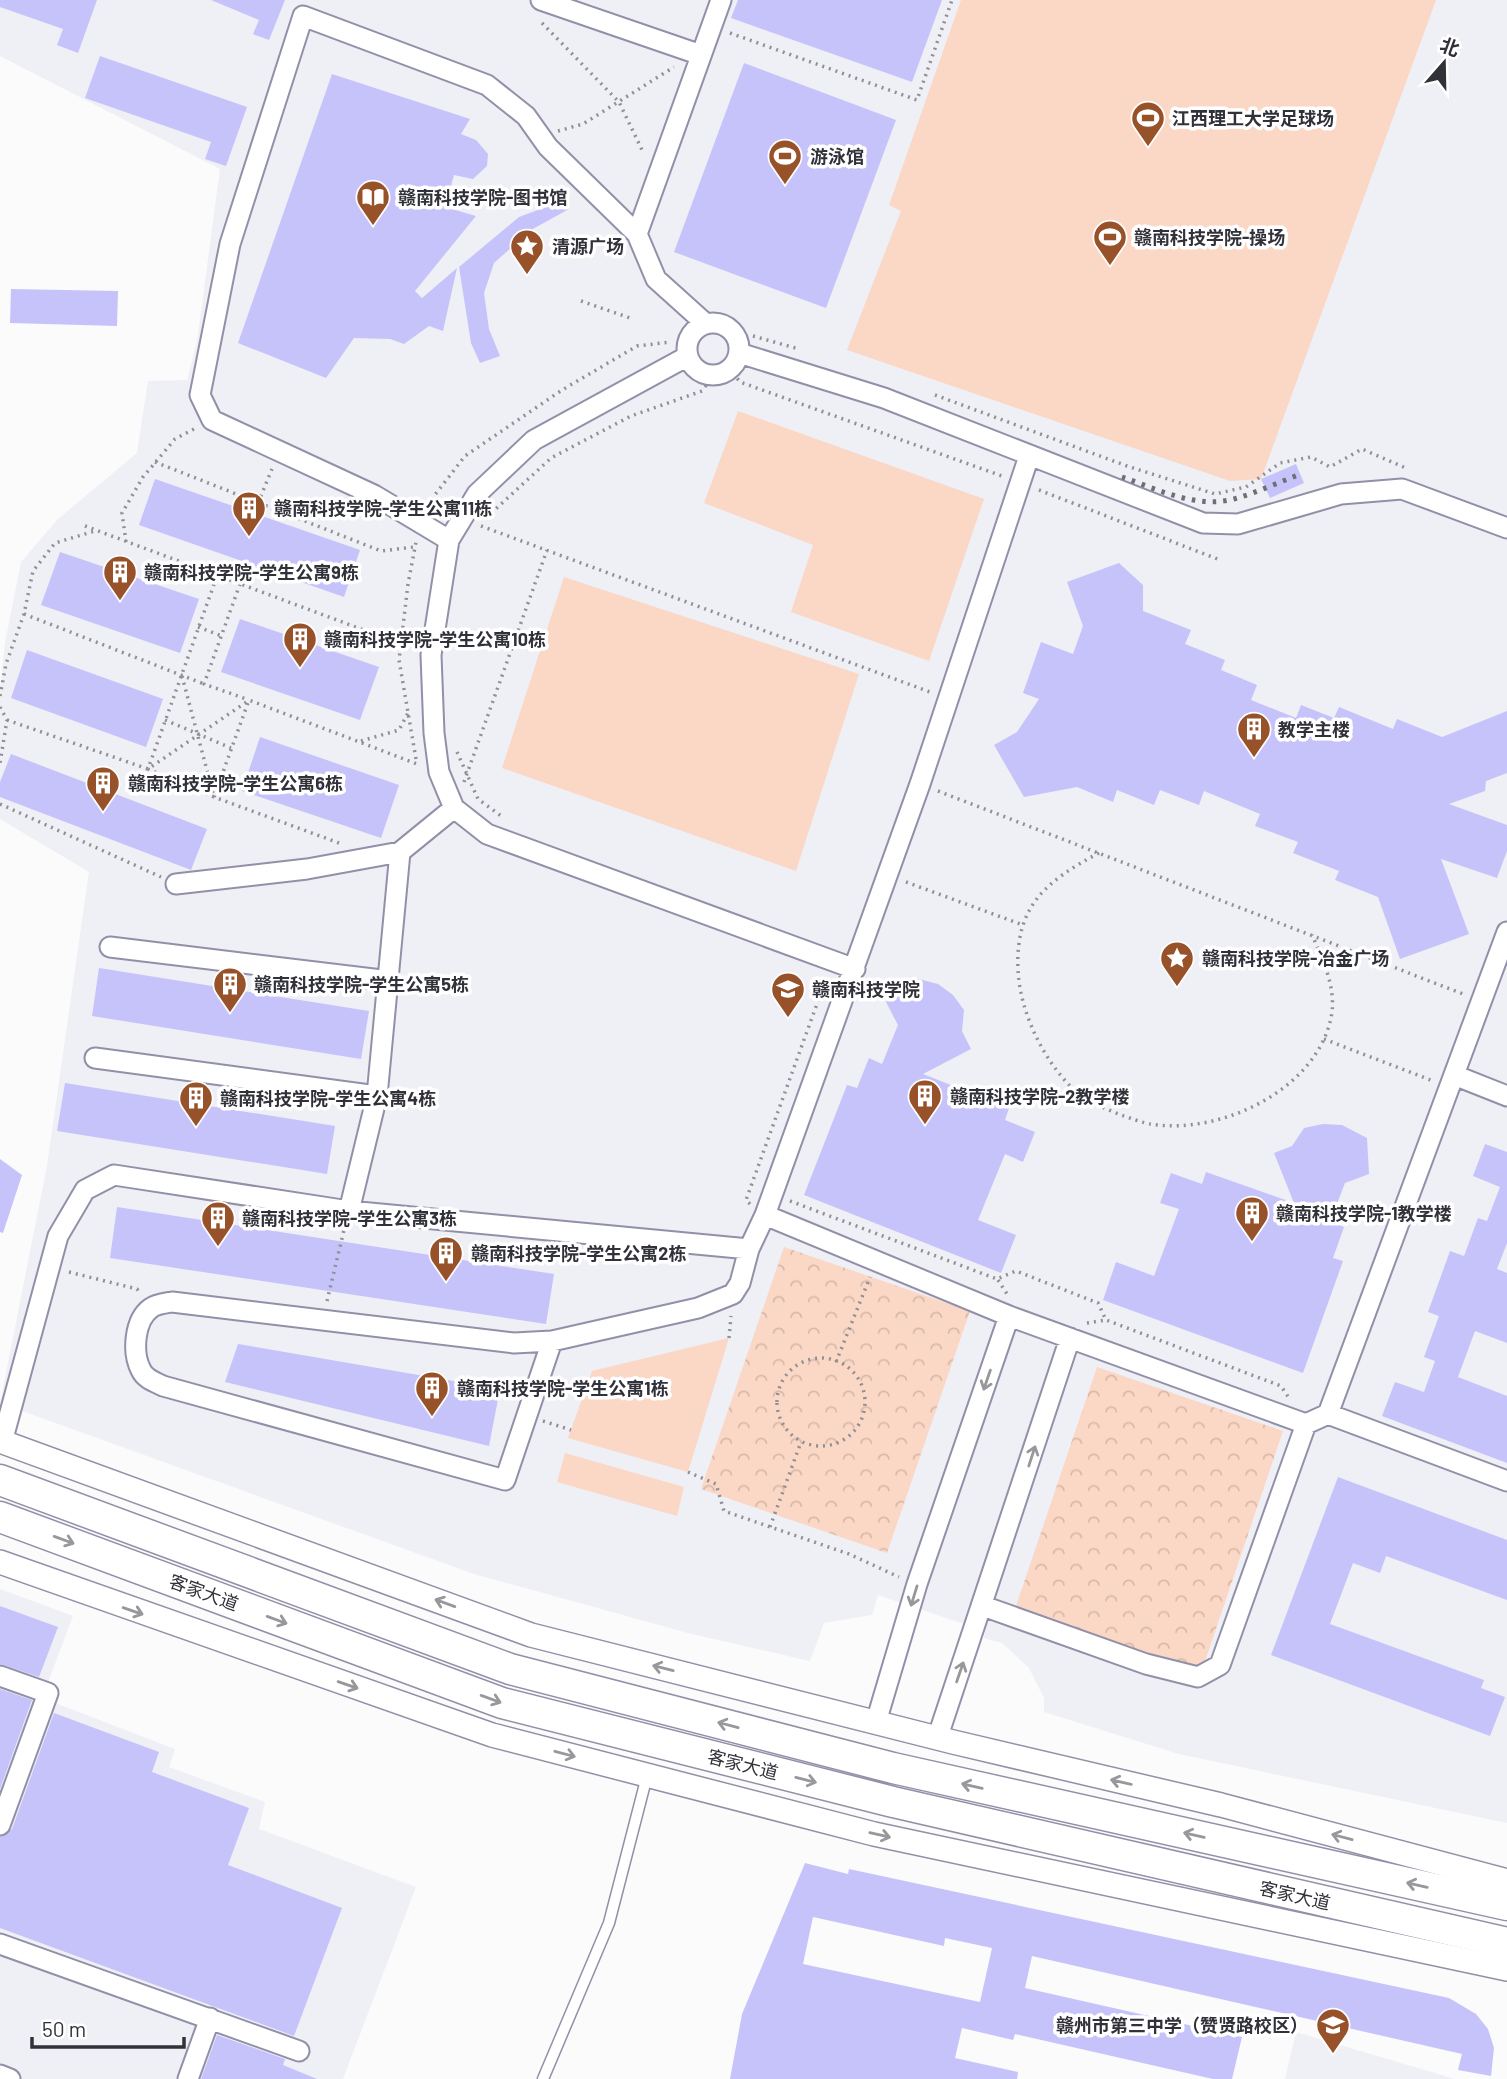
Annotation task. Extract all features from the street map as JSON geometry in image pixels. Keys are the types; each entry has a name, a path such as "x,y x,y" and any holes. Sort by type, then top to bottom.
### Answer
{"main road":[{"name":"客家大道","path":"0,1480 510,1669 893,1768 1507,1905"},
{"name":"客家大道","path":"0,1517 502,1703 893,1802 1507,1943"},
{"path":"1458,1894 1507,1890"},
{"path":"1449,1931 1483,1947 1507,1969"}],"street":[{"path":"638,234 721,0"},
{"path":"540,10 701,55"},
{"path":"448,547 420,523 374,495 280,449 212,420 200,395 224,270 303,16 487,85 526,117 548,147 638,234 656,279 706,324"},
{"path":"730,359 721,324 698,327 688,348 534,440 477,494 471,522 448,547 430,655 434,733 430,773 454,808 487,834 855,969"},
{"path":"688,348 698,370 730,359 884,398 1203,523 1238,524 1342,494 1402,489 1507,528"},
{"path":"552,1340 505,1480 163,1386 150,1380 141,1370 136,1343 140,1323 151,1308 172,1301 514,1343 552,1340 698,1308 733,1294 740,1283 749,1249 765,1215 888,876 1029,456"},
{"path":"176,884 307,869 400,852 454,808"},
{"path":"349,1211 377,1096 390,981 400,852"},
{"path":"1328,1414 1507,932"},
{"path":"110,947 390,981"},
{"path":"95,1058 377,1096"},
{"path":"1452,1081 1507,1096"},
{"path":"749,1249 349,1211 114,1175 85,1190 58,1236 1,1442 531,1635 1221,1805 1507,1881"},
{"path":"765,1215 1009,1316 1306,1424 1328,1414 1507,1481"},
{"path":"876,1722 917,1584 1009,1316"},
{"path":"938,1736 1070,1338"},
{"path":"983,1606 1159,1667 1198,1677 1220,1665 1306,1424"},
{"path":"0,1562 492,1735 874,1834 1507,1969"},
{"path":"0,1676 48,1693 0,1825"},
{"path":"0,1944 299,2051"},
{"path":"188,2079 210,2018"},
{"path":"0,2075 10,2079"}],"lane":[{"path":"543,2079 609,1923 647,1775"}],"path":[{"path":"711,27 917,100 953,0"},
{"path":"540,10 619,102 643,152"},
{"path":"583,124 670,69"},
{"path":"580,301 630,318"},
{"path":"471,522 551,457 631,416 702,391 730,359 757,335 810,352"},
{"path":"430,773 417,764 399,660 423,510 465,456 562,390 637,346 688,348"},
{"path":"730,359 740,382 1020,483 1220,560"},
{"path":"927,392 1127,466 1215,494 1246,487 1280,463 1311,457 1330,467 1362,449 1418,472"},
{"path":"126,541 122,513 155,462 174,439 212,420"},
{"path":"258,503 280,449"},
{"path":"155,462 382,551 448,547"},
{"path":"471,522 474,538"},
{"path":"471,522 948,699"},
{"path":"85,526 430,655"},
{"path":"0,696 6,664 24,614 33,571 55,543 96,530"},
{"path":"454,808 547,550"},
{"path":"148,769 217,576"},
{"path":"204,684 240,584"},
{"path":"24,614 417,764 430,773"},
{"path":"198,627 222,636"},
{"path":"181,674 214,797"},
{"path":"148,769 249,700"},
{"path":"214,797 249,700"},
{"path":"0,707 7,720 0,763"},
{"path":"359,742 399,730 409,711"},
{"path":"7,720 148,769 214,797 375,857"},
{"path":"165,720 232,749"},
{"path":"453,743 478,799 508,821"},
{"path":"920,784 1481,1001"},
{"path":"0,804 176,884"},
{"path":"1099,853 1058,874 1028,911 1017,943 1019,980 1030,1019 1050,1063 1083,1098 1150,1124 1204,1123 1256,1106 1293,1082 1322,1047 1332,1011 1329,975 1312,936"},
{"path":"888,876 1023,925"},
{"path":"828,973 746,1200 765,1215 788,1200 997,1279 1016,1271 1063,1289 1098,1303 1106,1320 1281,1386 1306,1424"},
{"path":"1324,1039 1452,1081"},
{"path":"323,1320 349,1211"},
{"path":"836,1362 876,1262"},
{"path":"50,1267 137,1289"},
{"path":"814,1359 836,1362 854,1374 862,1387 865,1402 862,1416 848,1436 838,1443 813,1446 801,1442 783,1426 778,1414 780,1385 788,1373 800,1364 814,1359"},
{"path":"527,1416 571,1430"},
{"path":"770,1527 801,1442"},
{"path":"688,1472 716,1484 723,1511 849,1554 917,1584"}],"shaded area":[{"name":"赣南科技学院","path":"0,0 1507,0 1507,1823 1179,1754 1044,1712 1044,1698 1029,1668 1002,1643 984,1638 985,1631 878,1595 872,1615 824,1623 810,1661 688,1633 474,1574 0,1403 47,1166 89,872 0,819 0,689 5,643 21,562 58,519 137,453 148,381 187,380 197,342 220,169 0,56"},
{"path":"0,1589 73,1616 42,1698 175,1749 169,1767 265,1802 259,1829 416,1887 343,2079 0,2079"},
{"name":"赣州市第三中学（赞贤路校区）","path":"1296,2032 1455,2079 1285,2079"}],"green space":[{"name":"赣南科技学院-操场","path":"961,0 1436,0 1261,479 1230,481 847,350 901,211 889,205"},
{"path":"738,411 984,499 929,661 791,612 813,545 704,503"},
{"path":"564,577 859,674 796,871 502,768"},
{"path":"784,1247 970,1311 887,1553 701,1489"},
{"path":"729,1338 688,1472 568,1438 592,1371"},
{"path":"1097,1367 1283,1431 1201,1673 1015,1609"},
{"path":"565,1453 684,1487 677,1516 557,1482"}],"building":[{"path":"0,0 97,0 78,53 57,45 63,29 0,7"},
{"path":"211,0 285,0 269,40 253,34 259,20"},
{"path":"738,0 942,0 912,82 731,18"},
{"path":"100,56 247,107 226,166 205,159 211,142 85,98"},
{"name":"游泳馆","path":"744,63 896,120 826,308 674,252"},
{"name":"赣南科技学院-图书馆","path":"332,74 470,119 461,134 476,140 488,154 487,166 473,179 454,175 445,207 476,216 415,291 422,298 457,268 443,331 429,326 404,344 390,339 354,338 326,378 238,343"},
{"path":"565,200 569,209 531,230 494,263 484,293 489,329 500,356 480,363 471,343 459,267 519,217"},
{"path":"11,289 118,291 117,326 10,323"},
{"path":"1296,464 1304,483 1270,498 1261,479"},
{"name":"赣南科技学院-学生公寓11栋","path":"155,479 360,550 344,597 139,525"},
{"name":"赣南科技学院-学生公寓9栋","path":"60,552 199,599 180,653 41,605"},
{"name":"教学主楼","path":"1119,563 1143,585 1143,611 1191,630 1185,644 1225,660 1221,670 1257,685 1251,700 1296,718 1301,705 1334,718 1339,707 1393,729 1397,719 1442,737 1507,711 1507,773 1486,781 1485,791 1449,804 1507,825 1507,851 1497,878 1441,859 1469,934 1400,959 1378,897 1335,880 1339,871 1293,853 1298,842 1255,826 1260,814 1204,791 1199,805 1160,790 1154,805 1117,790 1113,802 1077,787 1024,797 994,745 1017,732 1039,699 1023,693 1041,642 1073,654 1083,626 1067,582"},
{"name":"赣南科技学院-学生公寓10栋","path":"240,619 379,667 360,720 221,672"},
{"path":"27,650 163,699 146,747 11,698"},
{"path":"260,737 399,785 381,838 242,791"},
{"name":"赣南科技学院-学生公寓6栋","path":"11,754 207,829 191,870 0,797 0,782"},
{"name":"赣南科技学院-学生公寓5栋","path":"99,968 369,1011 361,1059 92,1016"},
{"name":"赣南科技学院-2教学楼","path":"911,977 938,984 953,995 964,1010 962,1031 971,1049 923,1074 1009,1108 1005,1120 1035,1132 1023,1162 1005,1154 978,1220 1016,1235 1001,1273 804,1195 847,1085 857,1088 869,1058 882,1064 898,1025 886,1002"},
{"name":"赣南科技学院-学生公寓4栋","path":"65,1083 335,1126 327,1174 57,1131"},
{"name":"赣南科技学院-1教学楼","path":"1323,1124 1342,1125 1367,1138 1369,1174 1345,1183 1330,1222 1344,1227 1333,1258 1343,1261 1303,1373 1103,1300 1116,1262 1154,1276 1179,1209 1160,1203 1171,1173 1202,1184 1206,1172 1294,1203 1274,1153 1292,1146 1304,1128"},
{"path":"1485,1144 1507,1152 1507,1243 1497,1269 1507,1273 1507,1343 1475,1331 1458,1377 1507,1396 1507,1463 1382,1416 1395,1382 1424,1392 1435,1361 1424,1357 1439,1316 1428,1312 1450,1251 1464,1256 1478,1218 1487,1221 1500,1187 1473,1176"},
{"path":"0,1159 22,1175 3,1233 0,1232"},
{"path":"117,1207 554,1274 546,1324 110,1258"},
{"name":"赣南科技学院-学生公寓1栋","path":"238,1344 500,1389 489,1446 225,1382"},
{"path":"1338,1477 1507,1540 1507,1600 1386,1556 1380,1573 1353,1563 1330,1624 1484,1680 1481,1688 1505,1697 1490,1736 1271,1655"},
{"path":"0,1606 58,1627 39,1677 0,1664"},
{"path":"0,1689 32,1700 0,1789"},
{"path":"54,1713 159,1752 152,1772 249,1808 228,1865 342,1908 294,2036 0,1928 0,1837 12,1829"},
{"path":"805,1863 848,1874 849,1869 1449,1998 1476,2014 1488,2029 1494,2048 1491,2076 1458,2070 1462,2054 1032,1956 1025,1988 1242,2037 1232,2079 1213,2079 1015,2034 1013,2040 962,2028 955,2058 1018,2072 1017,2079 730,2079 742,2014","holes":["813,1917 944,1946 945,1938 992,1948 980,2002 803,1964"]},
{"path":"217,2035 285,2059 283,2065 317,2079 201,2079"}],"railway":[{"path":"1122,477 1191,500 1220,501 1242,497 1301,474"}],"place":[{"name":"江西理工大学足球场","path":"1148,148"},
{"name":"游泳馆","path":"785,186"},
{"name":"赣南科技学院-图书馆","path":"373,227"},
{"name":"赣南科技学院-操场","path":"1110,267"},
{"name":"清源广场","path":"527,276"},
{"name":"赣南科技学院-学生公寓11栋","path":"249,538"},
{"name":"赣南科技学院-学生公寓9栋","path":"120,602"},
{"name":"赣南科技学院-学生公寓10栋","path":"300,669"},
{"name":"教学主楼","path":"1254,759"},
{"name":"赣南科技学院-学生公寓6栋","path":"103,813"},
{"name":"赣南科技学院-冶金广场","path":"1177,988"},
{"name":"赣南科技学院-学生公寓5栋","path":"230,1014"},
{"name":"赣南科技学院","path":"788,1019"},
{"name":"赣南科技学院-2教学楼","path":"925,1126"},
{"name":"赣南科技学院-学生公寓4栋","path":"196,1128"},
{"name":"赣南科技学院-1教学楼","path":"1252,1243"},
{"name":"赣南科技学院-学生公寓3栋","path":"218,1248"},
{"name":"赣南科技学院-学生公寓2栋","path":"446,1283"},
{"name":"赣南科技学院-学生公寓1栋","path":"432,1418"},
{"name":"赣州市第三中学（赞贤路校区）","path":"1333,2055"}]}
